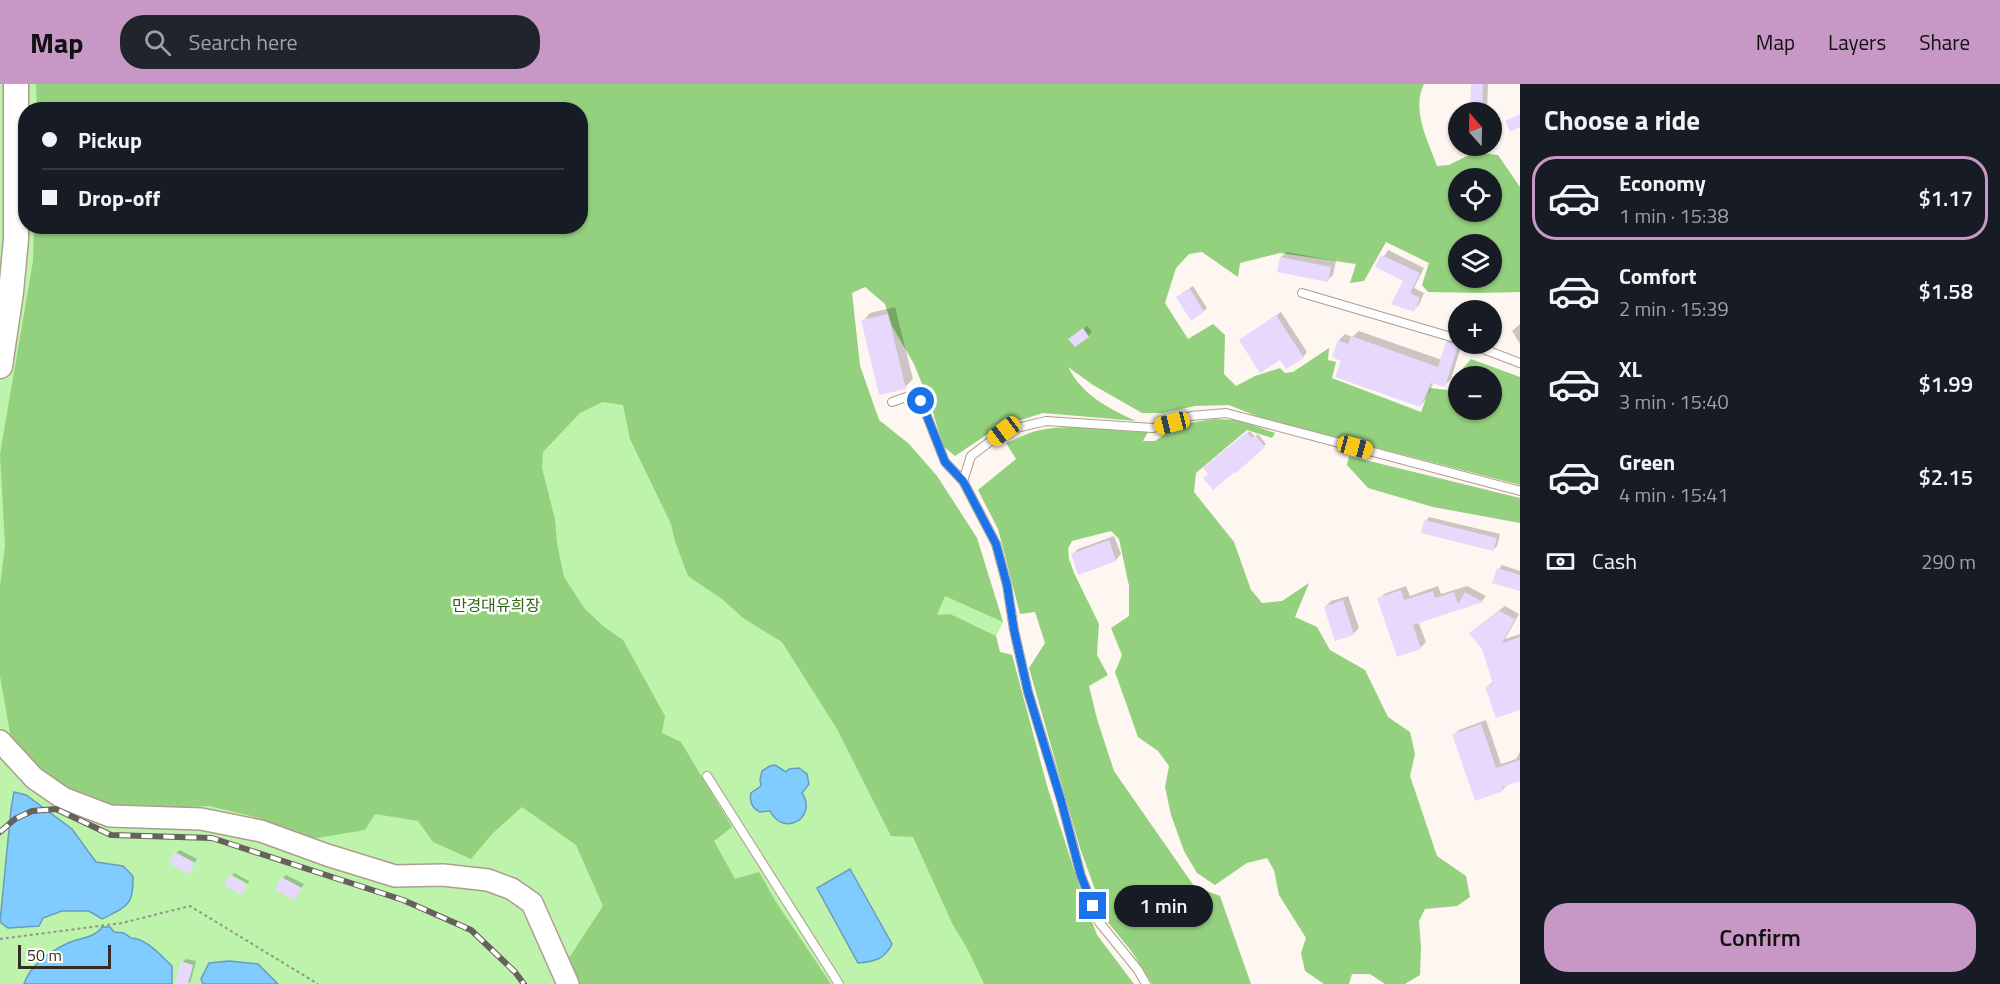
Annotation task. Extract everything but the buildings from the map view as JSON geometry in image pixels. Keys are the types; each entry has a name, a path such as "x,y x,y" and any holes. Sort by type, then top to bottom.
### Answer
{"main road":[{"path":"0,366 16,238 16,84"}],"street":[{"path":"0,741 34,778 63,798 110,816 154,816 211,821 261,831 395,876 443,875 488,880 512,889 532,903 568,984"}],"lane":[{"path":"1302,293 1448,336"},
{"path":"1496,354 1520,363"},
{"path":"892,402 915,394 921,401 945,462 963,481 996,544 1007,585 1028,692 1061,800 1081,876 1100,922 1138,970 1146,984"},
{"path":"963,481 971,456 1004,431 1046,421 1153,428 1191,417 1226,413 1520,491"},
{"path":"707,776 839,984"}],"path":[{"path":"0,939 122,923 190,906 318,984"}],"green space":[{"name":"만경대유희장","path":"0,84 819,84 852,293 860,366 879,420 909,444 937,476 977,538 1003,622 996,636 999,652 1012,655 1047,786 1083,898 1097,935 1134,984 0,984"},
{"name":"만경대유희장","path":"36,84 1424,84 1420,94 1420,115 1437,166 1449,165 1467,156 1499,156 1520,187 1520,292 1428,292 1422,285 1429,263 1386,242 1364,281 1350,283 1356,264 1280,253 1240,263 1238,277 1202,252 1189,254 1176,268 1165,303 1188,339 1213,324 1225,335 1224,374 1236,386 1255,376 1280,368 1285,373 1293,372 1329,348 1328,360 1336,362 1332,378 1421,412 1430,388 1448,390 1448,420 1502,420 1502,370 1520,377 1520,485 1261,418 1229,405 1195,406 1163,413 1142,413 1093,385 1068,367 1081,386 1097,400 1136,421 1043,413 998,427 955,456 943,446 932,409 914,364 892,326 885,304 865,287 852,293 860,366 879,420 909,444 937,476 977,538 1003,622 945,596 937,615 950,614 996,636 1000,652 1012,655 1047,786 1083,898 1097,935 1134,984 984,984 952,923 913,837 891,836 837,729 782,642 743,618 722,599 688,576 671,524 630,439 623,405 602,402 580,413 543,452 542,468 555,519 564,577 585,609 623,640 665,716 662,733 681,742 732,827 714,841 735,879 759,872 776,902 831,984 575,984 567,961 603,906 576,845 522,807 492,834 471,859 433,842 418,821 375,814 365,830 317,838 284,834 263,819 209,806 151,809 111,808 62,789 30,768 11,739 0,676 0,587 5,545 0,454 33,261 34,234 588,234 588,102 37,102"},
{"name":"만경대유희장","path":"1471,359 1490,366 1465,366"},
{"path":"1213,419 1238,420 1275,433 1272,438 1247,430 1196,473 1194,492 1234,542 1251,590 1262,603 1282,601 1309,583 1295,617 1317,627 1330,650 1365,670 1388,717 1410,732 1415,754 1410,776 1437,856 1466,876 1470,897 1457,906 1425,909 1419,921 1420,975 1405,984 1385,984 1370,974 1352,974 1349,984 1324,984 1305,971 1301,953 1306,938 1279,895 1274,870 1267,858 1247,863 1215,885 1197,873 1184,851 1171,815 1165,787 1169,766 1158,751 1138,737 1115,672 1122,655 1111,628 1129,616 1129,586 1119,539 1111,531 1072,541 1068,549 1074,573 1099,624 1097,655 1108,675 1089,686 1097,719 1114,771 1194,886 1220,896 1251,984 1152,984 1132,952 1106,920 1080,848 1029,668 1045,643 1035,612 1020,614 998,529 978,490 1016,459 1006,443 1036,431 1067,427 1148,432 1143,441 1155,441 1178,425"},
{"path":"1349,456 1520,498 1520,523 1433,507 1368,488 1347,465"}],"water":[{"path":"775,765 786,772 789,769 799,768 807,774 809,784 802,793 806,802 806,810 797,821 783,823 776,819 770,811 760,812 755,809 751,802 751,793 761,786 762,771"},
{"path":"14,792 26,795 72,829 96,862 123,866 133,876 132,894 123,908 102,919 89,911 62,911 43,918 39,926 8,928 0,922"},
{"path":"850,869 892,944 882,956 869,962 858,963 817,888"},
{"path":"102,927 110,927 114,932 124,933 153,948 172,966 172,984 24,984 31,971 48,954 68,943 99,931"},
{"path":"229,961 258,964 278,984 203,984 201,979 209,963"}],"railway":[{"path":"0,832 15,819 32,811 56,809 111,835 212,838 403,900 471,930 515,972 524,984"}],"route":[{"path":"921,401 945,462 963,481 996,544 1007,585 1028,692 1061,800 1081,876 1093,906"}]}
